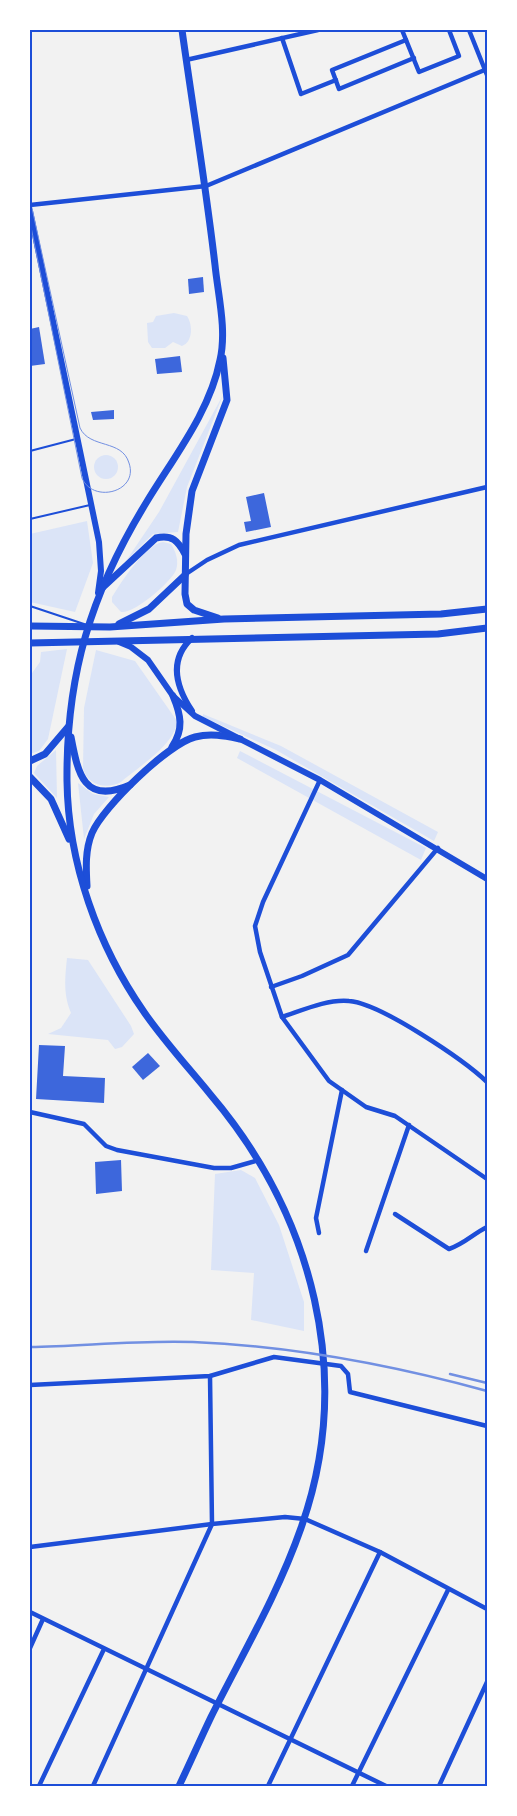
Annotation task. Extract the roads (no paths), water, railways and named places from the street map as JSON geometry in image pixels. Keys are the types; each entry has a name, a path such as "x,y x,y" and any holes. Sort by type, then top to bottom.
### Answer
{"main road":[{"path":"182,30 206,186 221,320 227,400 192,490 186,522 187,604 194,610 224,620"},
{"path":"30,211 101,558 101,578 77,663 68,725 68,808 74,854"},
{"path":"98,593 132,527 204,406 215,379 222,352"},
{"path":"98,593 156,538 174,538 186,554"},
{"path":"110,627 131,620 149,609 186,574"},
{"path":"30,626 93,628 224,620 440,614 487,609"},
{"path":"30,643 438,634 487,628"},
{"path":"192,638 180,652 176,674 180,691 195,716"},
{"path":"115,640 131,647 148,660 173,696 180,713 181,728 169,751"},
{"path":"173,696 195,716 320,780 487,878"},
{"path":"30,761 45,754 68,725"},
{"path":"68,725 77,768 84,782 95,790 106,792 132,784"},
{"path":"88,899 87,856 92,834 105,813 132,784 169,751 189,739 216,735 240,740"},
{"path":"30,776 51,800 74,854 88,899 114,961 132,995 160,1033 238,1127 259,1160 293,1228 313,1287 318,1314 325,1409 316,1478 304,1519 264,1614 179,1786"}],"street":[{"path":"186,60 318,30"},
{"path":"402,30 419,72 459,56 448,30"},
{"path":"30,205 206,186 486,71 469,30"},
{"path":"282,38 301,94 336,80"},
{"path":"406,40 332,70 336,80 340,89 414,58"},
{"path":"186,574 207,560 239,545 487,487"},
{"path":"320,780 263,902 255,926 260,952 282,1017 329,1081 366,1107 395,1116 487,1178"},
{"path":"271,987 302,976 348,955 438,848"},
{"path":"282,1017 314,1006 350,1001 386,1014 472,1067 487,1082"},
{"path":"319,1233 316,1218 342,1090"},
{"path":"30,1112 84,1124 106,1146 117,1150 214,1168 231,1168 259,1160"},
{"path":"366,1251 409,1125"},
{"path":"394,1214 449,1249 464,1244 474,1234 487,1227"},
{"path":"30,1385 210,1376 274,1357 341,1366 348,1374 350,1392 487,1426"},
{"path":"93,1786 212,1524 210,1376"},
{"path":"30,1547 212,1524 286,1517 304,1519 380,1552 448,1590 487,1609"},
{"path":"268,1786 380,1552"},
{"path":"352,1786 448,1590"},
{"path":"30,1612 146,1671 386,1786"},
{"path":"30,1648 43,1619"},
{"path":"39,1786 104,1649"},
{"path":"439,1786 487,1682"}],"lane":[{"path":"30,451 76,439"},
{"path":"30,519 90,505"},
{"path":"30,606 74,619 93,628"}],"tram line":[{"path":"30,199 80,428 91,439 120,450 129,463 130,473 127,481 113,491 95,491 82,478 30,222"}],"railway":[{"path":"30,1347 131,1342 230,1344 341,1358 415,1373 487,1391"},
{"path":"450,1374 487,1383"}]}
